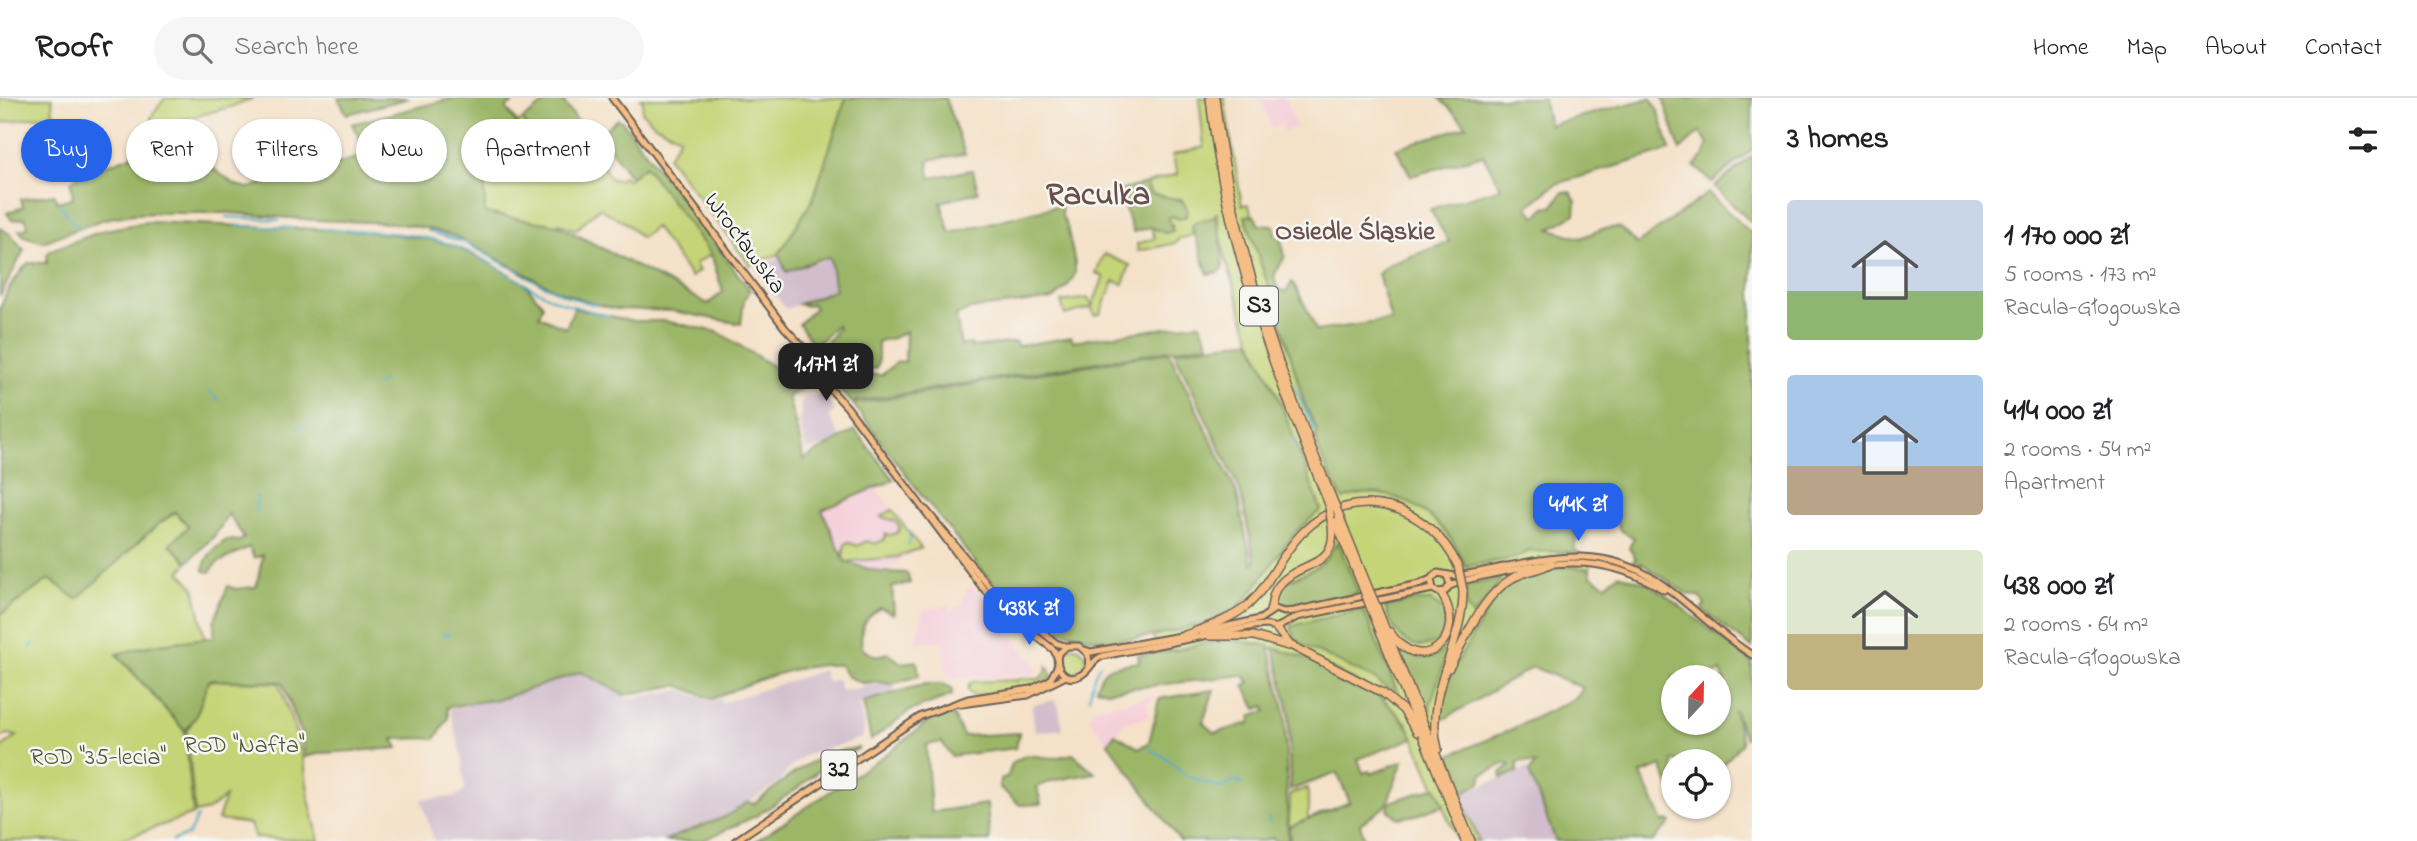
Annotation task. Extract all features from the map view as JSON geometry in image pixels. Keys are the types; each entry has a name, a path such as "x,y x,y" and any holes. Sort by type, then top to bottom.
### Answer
{"highway":[{"name":"S3","path":"1210,98 1220,178 1244,276 1277,373 1330,506 1366,587 1465,841"},
{"name":"S3","path":"1215,98 1228,186 1247,267 1330,506"},
{"path":"1185,635 1223,621 1247,606 1300,534 1318,520 1342,508 1374,504 1408,513 1437,534 1458,566 1462,590 1459,625 1438,691 1433,723 1444,773"},
{"path":"1268,612 1279,584 1314,564 1326,553 1333,537 1335,517"},
{"path":"1438,691 1477,619 1496,591 1513,577 1551,563"},
{"path":"1374,609 1400,645 1415,653 1430,652 1443,643 1450,629 1450,619 1437,591"},
{"name":"S3","path":"1374,609 1471,841"},
{"path":"1276,626 1287,643 1383,692 1403,710 1429,751"},
{"path":"1210,636 1265,638 1302,652"}],"main road":[{"name":"Wrocławska","path":"612,98 812,361"},
{"path":"824,377 828,369 825,362 812,361 808,368 811,376 824,377 990,596 1054,650 1058,667 1066,676"},
{"path":"924,508 1006,604 1056,643 1077,645 1091,652 1257,620 1275,609 1294,611 1419,584 1438,573 1447,576 1462,575 1550,557 1591,557 1623,564 1642,572 1752,655"},
{"path":"1447,576 1450,586 1478,577 1551,563 1580,562 1621,569 1646,579 1687,605"},
{"path":"1431,579 1437,591"},
{"name":"32","path":"947,706 1028,695 1066,676 1081,676 1093,660 1103,656 1254,626 1276,626 1290,619 1319,612 1447,591 1450,586"},
{"path":"1268,612 1266,619 1276,626 1285,617 1282,611"},
{"path":"1057,657 1060,650 1067,646"},
{"path":"1086,650 1089,666"},
{"name":"32","path":"735,841 921,716 968,699 1031,689 1053,677 1058,667"}],"shaded area":[{"path":"1260,98 1286,98 1296,128 1283,131 1282,125 1271,128"},
{"path":"830,257 835,290 786,309 755,268 779,258 787,272"},
{"path":"823,394 835,411 829,416 840,438 826,446 806,450 800,424 801,402 806,397"},
{"path":"875,488 921,548 880,572 845,562 822,510"},
{"path":"975,586 1038,669 1034,675 964,678 947,675 942,641 917,642 923,611 948,605 950,610 961,606 967,588"},
{"path":"823,670 827,682 837,679 841,691 893,682 895,690 859,704 864,731 862,738 804,756 778,783 712,823 663,841 434,841 421,799 455,797 465,790 462,759 450,709 503,698 581,672 628,699 679,690 712,701 720,699 722,703"},
{"path":"1153,696 1153,700 1147,702 1149,716 1124,723 1108,743 1088,717 1094,713 1092,709"},
{"path":"1055,700 1063,729 1035,732 1032,705"},
{"path":"1527,768 1556,841 1479,841 1460,794"}],"green space":[{"path":"0,98 52,98 53,114 0,123"},
{"path":"165,98 254,98 185,119 151,117"},
{"path":"338,98 410,98 347,114"},
{"path":"454,98 519,98 506,108 513,119 461,119 461,182 484,182 485,213 558,225 708,304 723,292 711,254 645,166 631,177 615,156 615,121 618,119 622,121 750,290 744,300 741,324 673,311 616,309 591,303 556,290 454,236 393,223 231,213 133,214 104,219 43,242 24,236 19,230 28,228 26,218 12,220 7,213 23,207 21,199 54,194 57,202 73,198 71,182 112,182 112,163 126,158 126,182 218,182 218,172 236,185 249,188 271,182 342,182 342,162 356,158 356,182 447,182 447,119 372,119"},
{"path":"552,98 560,98 576,119 523,119"},
{"path":"552,98 560,98 576,119 523,119"},
{"path":"640,98 846,98 813,199 779,254 750,265 668,157 680,137 655,125 642,112 643,101"},
{"path":"846,98 945,98 965,154 928,160 930,178 973,170 978,192 941,202 950,233 1061,205 1075,263 1075,274 1067,287 1053,299 970,309 956,316 961,346 1016,342 1017,346 1071,337 1073,341 1200,323 1209,344 851,402 835,385 841,374 882,375 898,361 905,362 906,331 893,338 878,341 878,364 875,369 843,364 834,353 821,349 838,329 837,325 813,344 799,324 815,308 812,304 799,304 835,290 830,258 819,259 786,272 779,254 813,199"},
{"path":"1199,98 1224,98 1242,205 1248,204 1252,215 1245,217 1285,335 1304,403 1318,430 1343,499 1362,494 1381,494 1417,507 1446,533 1466,566 1515,558 1529,551 1578,552 1590,561 1590,569 1569,567 1478,627 1451,676 1439,712 1441,740 1445,757 1479,841 1458,841 1407,723 1378,694 1324,667 1261,644 1230,640 1157,653 1153,636 1208,623 1244,602 1295,532 1321,509 1279,399 1251,340 1225,257 1217,213 1214,215 1216,217 1195,222 1193,235 1178,239 1176,243 1138,251 1137,244 1155,238 1151,227 1165,233 1173,226 1168,219 1170,215 1179,219 1186,216 1182,199 1160,198 1150,193 1147,183 1178,174 1172,155 1204,147"},
{"path":"1439,98 1543,98 1549,125 1651,98 1659,113 1670,150 1556,184 1527,207 1536,217 1546,206 1552,207 1563,192 1571,192 1576,202 1575,214 1550,229 1581,238 1602,229 1619,227 1637,244 1708,193 1752,234 1752,648 1701,609 1705,605 1699,596 1687,594 1641,563 1639,566 1631,563 1636,559 1629,548 1634,538 1620,530 1607,501 1598,505 1582,503 1581,531 1573,548 1578,552 1529,551 1515,558 1465,566 1446,533 1417,507 1381,494 1362,494 1343,499 1321,455 1317,430 1304,403 1285,335 1245,216 1254,215 1259,225 1273,225 1275,228 1275,236 1281,240 1285,256 1274,276 1277,288 1286,292 1292,282 1316,331 1391,320 1378,274 1387,265 1449,242 1430,209 1501,188 1483,155 1411,176 1396,148 1467,126"},
{"path":"1663,98 1752,98 1752,150 1712,182 1694,166 1703,157 1708,143 1700,132 1680,150"},
{"path":"508,110 515,119 501,119"},
{"path":"1752,156 1752,223 1714,187"},
{"path":"645,166 711,254 695,264 699,271 691,277 655,227 641,238 626,223 599,208 576,230 559,223 563,246 556,282 448,186 461,170 461,182 615,182 624,176 627,180"},
{"path":"1147,183 1150,193 1185,204 1186,216 1179,219 1168,217 1173,231 1165,233 1151,227 1133,232 1119,191"},
{"path":"1216,217 1223,269 1208,274 1192,226 1195,222"},
{"path":"147,222 365,231 430,239 454,246 518,279 543,305 539,316 566,328 574,308 633,321 664,321 718,332 804,386 788,397 803,460 855,430 894,480 822,510 845,562 880,572 907,573 910,583 892,587 894,614 880,608 866,620 861,635 862,648 874,655 888,653 901,663 917,661 919,676 891,684 861,683 847,676 840,665 824,665 774,675 712,699 677,685 624,695 581,672 503,698 447,707 448,718 436,738 393,739 398,748 322,753 305,757 300,730 282,682 209,680 196,716 185,731 117,654 152,645 214,637 214,622 228,586 235,589 256,587 263,555 254,558 249,547 217,563 210,572 204,571 208,557 226,540 240,541 244,538 229,514 215,535 188,562 170,544 189,526 175,512 157,525 77,599 49,579 0,615 0,308 12,284 28,263 47,263 47,255 51,250 105,230"},
{"path":"0,228 10,234 24,250 0,296"},
{"path":"1104,254 1130,265 1123,284 1114,281 1100,314 1094,315 1092,308 1089,308 1065,315 1061,302 1088,298 1092,306 1104,277 1096,273"},
{"path":"1251,340 1279,399 1321,510 1295,532 1244,602 1208,623 1147,637 1112,641 1053,629 1006,597 920,493 853,404 1169,352 1236,491 1252,564 1255,562 1240,490 1174,351"},
{"path":"892,510 921,548 897,557 845,562 843,557 845,544 848,542 857,546 867,541 875,544 884,540 886,534 897,533 900,527 895,521 881,517"},
{"name":"ROD \"35-lecia\"","path":"176,512 189,526 170,545 188,562 180,572 194,587 205,639 152,645 117,655 185,731 193,814 117,841 0,841 0,748 17,736 8,734 0,738 0,615 49,578 77,598 157,525"},
{"path":"1338,541 1358,593 1293,608 1275,606 1278,595 1287,582 1322,563"},
{"path":"1569,567 1590,569 1591,576 1606,585 1619,574 1644,582 1663,593 1752,662 1752,735 1745,738 1734,710 1742,743 1731,755 1731,749 1661,749 1661,766 1641,774 1661,819 1663,822 1671,822 1653,841 1556,841 1529,772 1536,764 1521,761 1517,764 1517,772 1501,778 1501,773 1510,765 1506,763 1483,774 1480,783 1460,794 1445,757 1576,698 1583,688 1533,667 1439,722 1447,683 1497,596 1519,578"},
{"path":"1501,579 1474,616 1466,603 1466,585"},
{"path":"1411,601 1431,601 1444,610 1445,627 1433,644 1413,644 1401,637 1393,627 1385,607"},
{"path":"1363,609 1400,698 1373,678 1306,647 1295,638 1291,626"},
{"path":"1230,640 1269,646 1285,713 1288,841 1274,841 1273,838 1263,841 1180,841 1108,743 1115,734 1139,748 1149,743 1159,699 1214,690 1203,722 1215,733 1250,723 1252,715 1266,711 1265,706 1256,709 1244,685 1250,683 1243,675 1107,691 1096,688 1107,670 1139,662 1138,655"},
{"path":"1394,643 1406,653 1419,658 1433,656 1448,649 1430,706 1432,736"},
{"path":"1073,647 1082,651 1086,660 1082,669 1073,673 1064,669 1060,660 1064,651"},
{"path":"1274,648 1313,661 1371,691 1402,719 1413,736 1358,759 1363,773 1369,771 1371,774 1403,761 1386,806 1360,824 1365,841 1290,841 1289,827 1350,802 1337,773 1290,790 1289,712"},
{"path":"1047,666 1052,676 1037,686 973,696 968,691 969,684 973,682 1039,679 1046,673"},
{"name":"ROD \"Nafta\"","path":"208,680 279,683 297,736 319,841 255,838 250,824 218,820 225,797 208,810 195,813 187,730 196,716"},
{"path":"925,684 942,684 952,688 952,695 910,711 871,740 863,702"},
{"path":"953,715 963,736 1019,733 1016,748 951,756 942,742 926,745 931,812 987,804 990,841 756,841 888,753 935,716"},
{"path":"859,748 824,766 798,788 758,815 702,841 663,841 725,817 748,802 754,804 815,760 843,750"},
{"path":"1073,754 1095,773 1052,781 1037,787 1041,804 1020,805 999,787 1001,779 1008,776 1012,763 1026,755 1053,758"},
{"path":"1436,787 1444,805 1398,818 1388,810 1390,802"},
{"path":"1308,788 1308,820 1289,827 1290,794"}],"waterway":[{"path":"60,204 68,216"},
{"path":"226,217 279,220"},
{"path":"70,220 79,228"},
{"path":"237,226 293,228"},
{"path":"323,229 391,233 441,242 496,266 558,301"},
{"path":"428,231 466,243 510,267"},
{"path":"513,268 535,281"},
{"path":"537,282 569,297"},
{"path":"572,298 596,305"},
{"path":"561,302 567,304"},
{"path":"569,305 609,316"},
{"path":"376,386 384,381"},
{"path":"1293,384 1313,431"},
{"path":"209,391 212,394"},
{"path":"215,397 218,400"},
{"path":"298,429 305,425"},
{"path":"1293,443 1296,439"},
{"path":"256,513 257,496"},
{"path":"908,545 911,539 909,535"},
{"path":"442,635 449,634"},
{"path":"31,648 33,643"},
{"path":"1089,698 1100,664"},
{"path":"1150,749 1166,758 1185,775 1220,788 1235,781 1242,784"},
{"path":"172,841 189,834 197,817"},
{"path":"1268,818 1270,823"}],"district":[{"name":"Raculka","path":"1098,196"},
{"name":"Osiedle Śląskie","path":"1355,233"}]}
